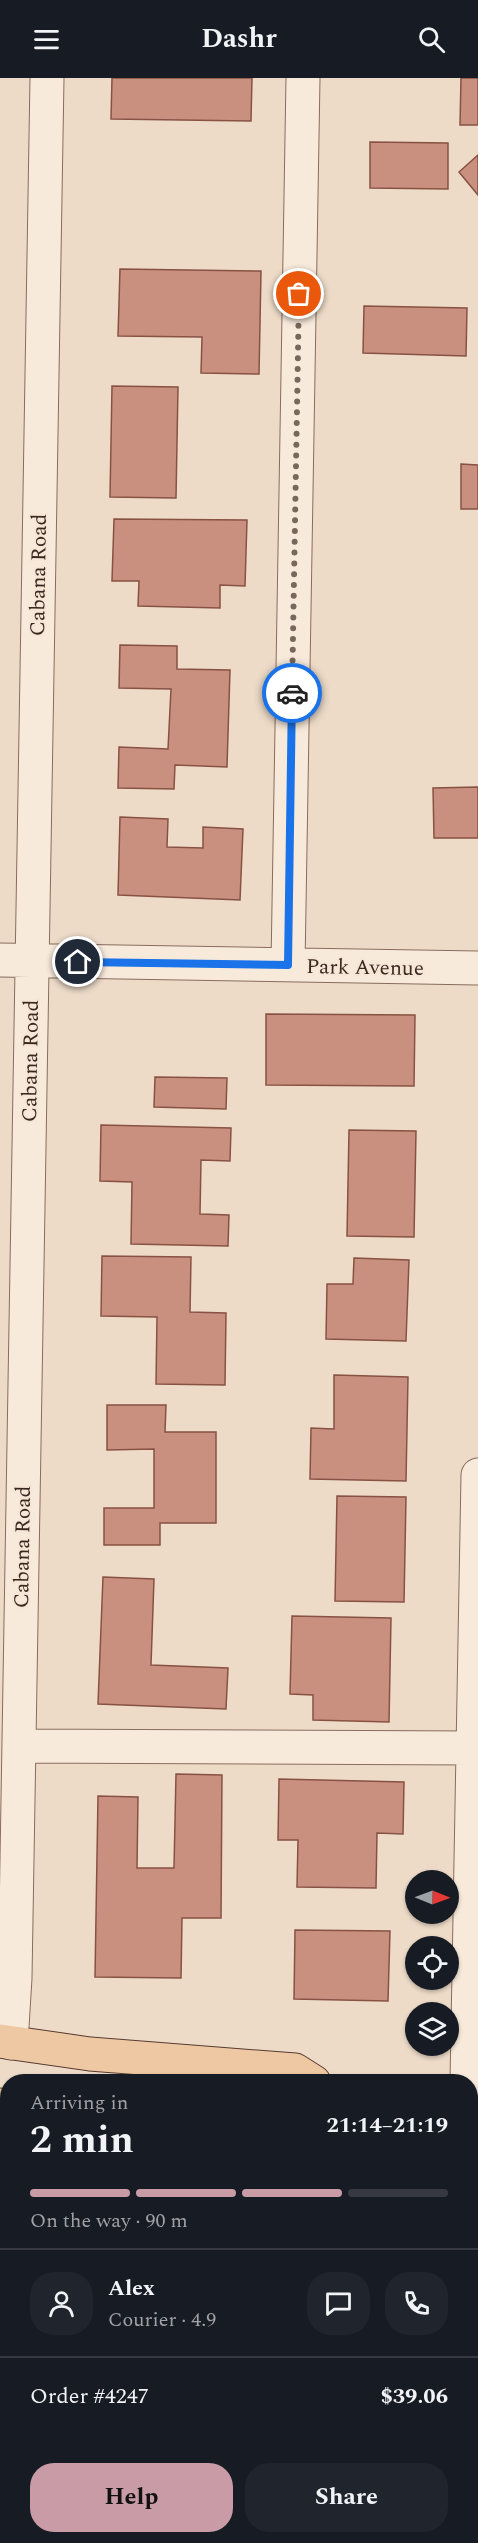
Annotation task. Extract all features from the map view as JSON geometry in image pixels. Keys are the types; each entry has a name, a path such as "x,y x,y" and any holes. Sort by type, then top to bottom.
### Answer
{"main road":[{"path":"5,2042 90,2054 295,2070 301,2074"}],"street":[{"name":"Cabana Road","path":"5,2042 15,1978 20,1746 16,960 47,78"},
{"path":"288,965 303,78"},
{"name":"Park Avenue","path":"16,960 478,969"},
{"path":"467,2074 478,1474"},
{"path":"20,1746 474,1748"}],"building":[{"path":"112,78 252,78 251,121 111,119"},
{"path":"461,78 478,78 478,125 460,125"},
{"path":"370,142 448,143 448,189 370,188"},
{"path":"478,155 478,195 459,172"},
{"path":"120,269 261,271 259,374 201,373 202,337 118,336"},
{"path":"364,306 467,308 466,356 363,353"},
{"path":"112,386 178,387 176,498 110,497"},
{"path":"461,464 478,465 478,509 461,509"},
{"path":"114,519 247,520 245,586 220,585 220,608 138,606 139,581 112,581"},
{"path":"120,645 177,646 177,669 230,670 227,767 175,765 174,789 118,788 119,747 168,749 171,689 119,688"},
{"path":"478,787 478,838 434,838 433,788"},
{"path":"120,817 168,819 167,847 203,848 203,827 243,829 240,900 118,895"},
{"path":"266,1014 415,1015 414,1086 266,1085"},
{"path":"155,1077 227,1078 226,1109 154,1107"},
{"path":"101,1125 231,1128 230,1161 201,1160 200,1214 229,1215 228,1246 131,1244 132,1182 100,1181"},
{"path":"349,1130 416,1131 414,1237 347,1236"},
{"path":"102,1256 191,1257 190,1312 226,1313 225,1385 156,1384 157,1317 101,1316"},
{"path":"354,1258 409,1260 406,1341 326,1339 327,1284 353,1284"},
{"path":"334,1375 408,1377 406,1481 310,1479 311,1428 334,1429"},
{"path":"107,1405 166,1405 165,1432 216,1432 216,1523 160,1523 160,1545 104,1545 104,1508 154,1508 154,1449 107,1450"},
{"path":"337,1496 406,1497 404,1602 335,1601"},
{"path":"103,1577 154,1579 151,1665 228,1668 226,1709 98,1704"},
{"path":"292,1616 391,1618 389,1722 313,1720 313,1695 290,1694"},
{"path":"176,1774 222,1775 221,1918 182,1918 181,1978 95,1977 98,1796 138,1797 137,1868 174,1868"},
{"path":"279,1779 404,1782 403,1834 377,1833 376,1888 297,1887 298,1840 278,1840"},
{"path":"295,1930 390,1931 388,2001 294,1999"}],"way so far":[{"path":"292,693 299,294"}],"route":[{"path":"78,962 288,965 292,693"}]}
